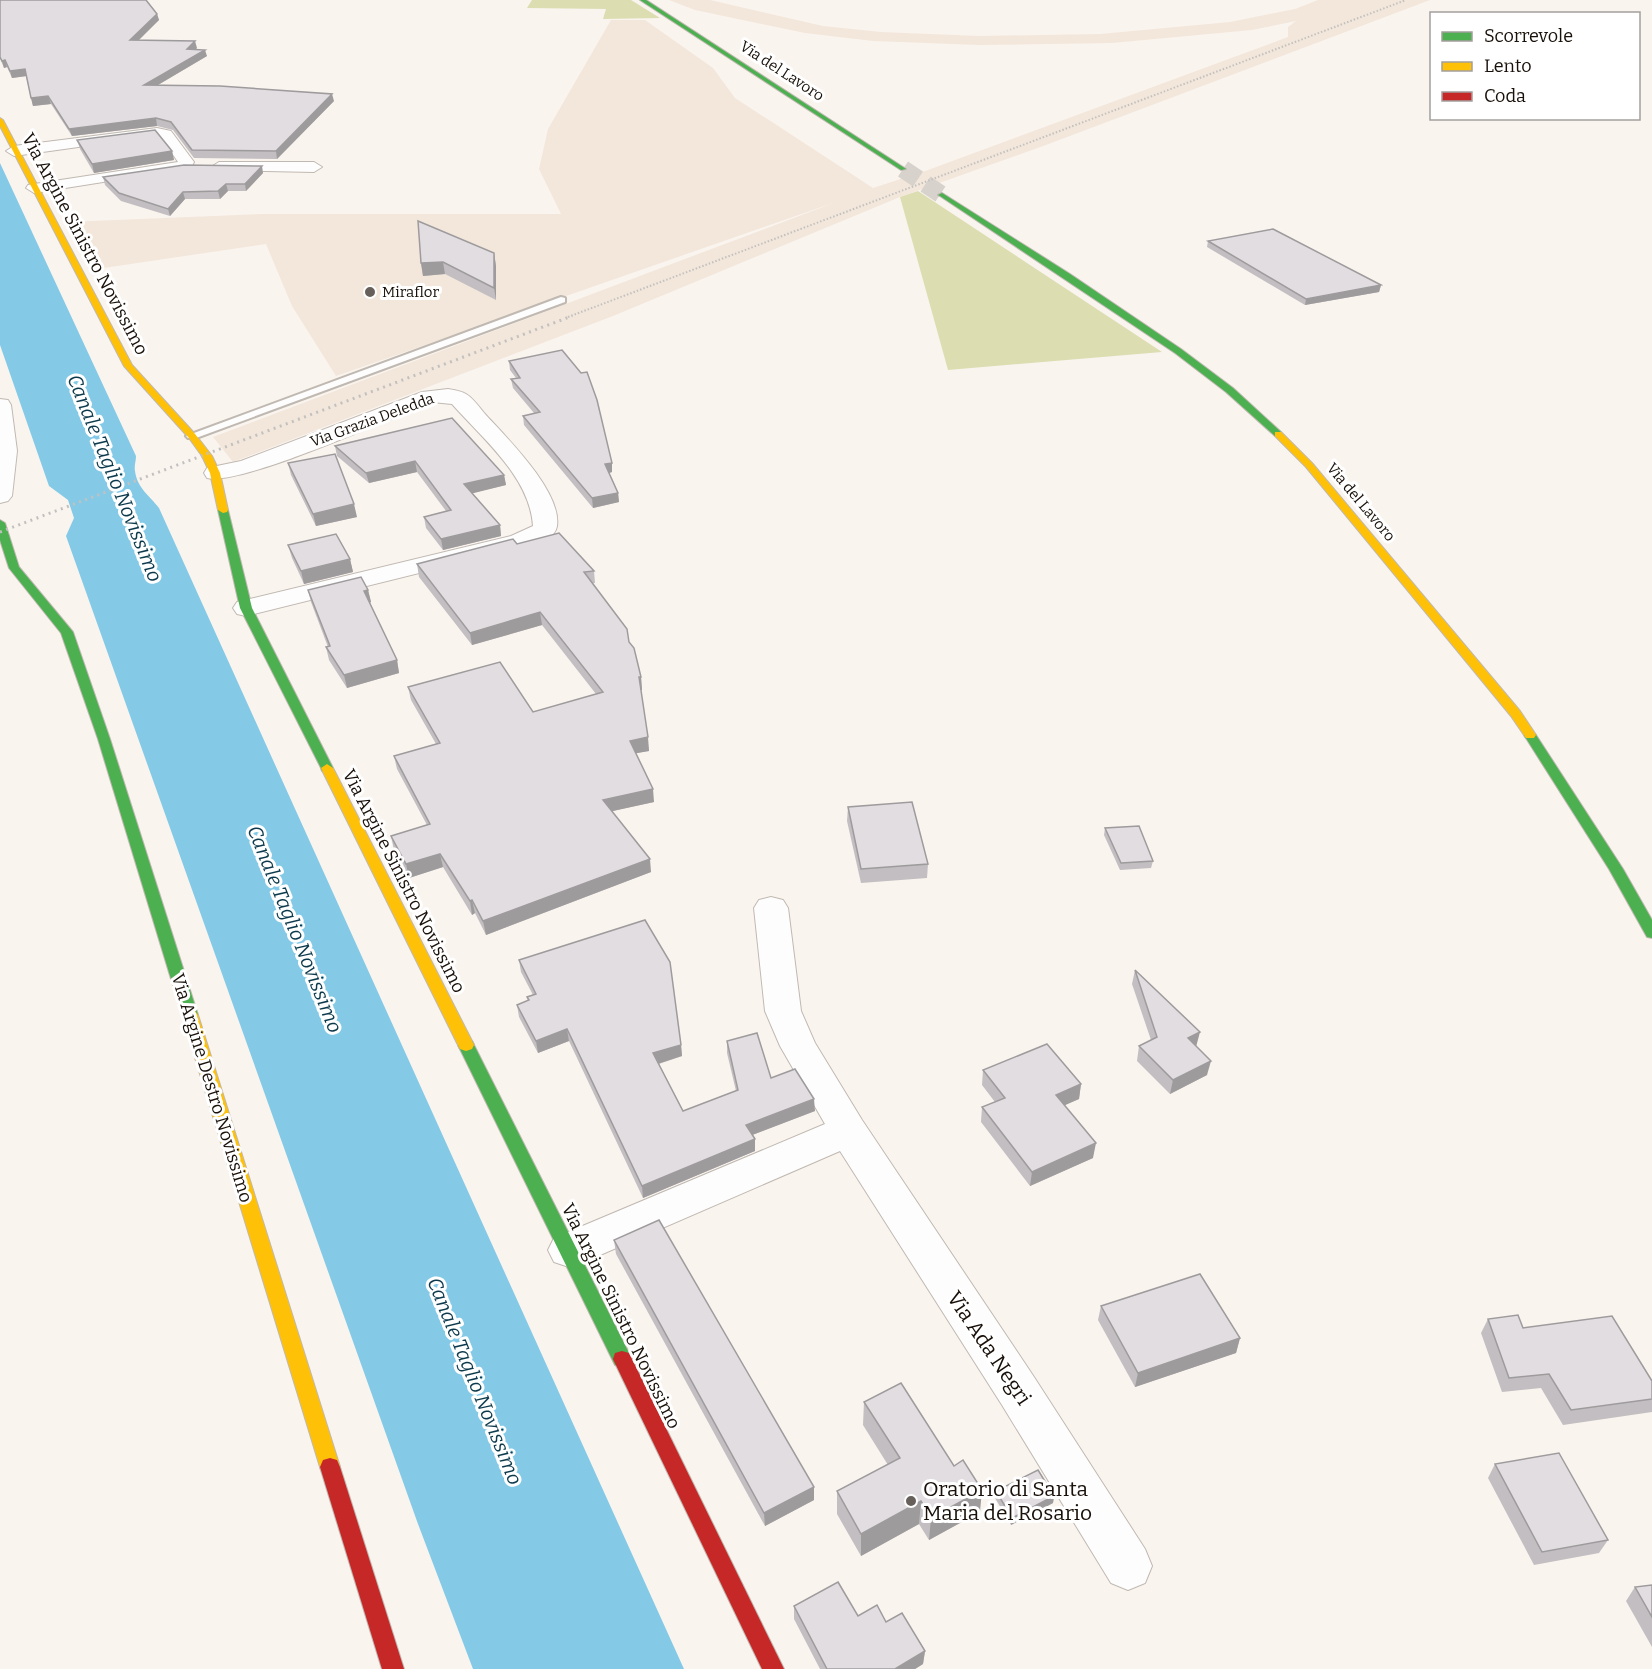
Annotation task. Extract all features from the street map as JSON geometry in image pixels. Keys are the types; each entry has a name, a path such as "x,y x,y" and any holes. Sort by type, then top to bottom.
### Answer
{"street":[{"name":"Via del Lavoro","path":"643,0 903,169"},
{"name":"Via Argine Sinistro Novissimo","path":"0,120 14,151 128,366 192,436 207,456 215,473 233,560 246,608 569,1250 773,1669"},
{"path":"14,151 157,132 166,134 186,162 197,166"},
{"path":"34,189 197,166 314,167"},
{"name":"Via del Lavoro","path":"942,195 1106,301 1188,358 1252,407 1309,465 1516,714 1616,869 1652,933"},
{"name":"Via Grazia Deledda","path":"215,473 247,467 429,396 448,395 460,399 532,482 544,512 545,528 538,534 519,541 246,608"},
{"path":"0,405 7,431 7,460 0,496"},
{"name":"Via Argine Destro Novissimo","path":"0,523 14,567 67,632 100,728 393,1669"},
{"name":"Via Ada Negri","path":"771,908 783,1011 798,1046 848,1131 1018,1391 1128,1566"},
{"path":"569,1250 848,1131"}],"lane":[{"path":"192,436 561,300"}],"shaded area":[{"path":"669,0 710,0 823,26 881,32 979,36 1100,34 1230,22 1295,9 1318,0 1430,0 1046,145 900,197 613,316 233,462 213,437 836,202 336,376 292,306 266,244 90,270 67,222 263,214 561,214 539,169 548,129 611,20 645,20 713,68 735,98 873,188 928,170 1288,37 1288,27 1296,21 1252,30 1112,43 979,45 873,41 805,33 695,10"}],"green space":[{"path":"532,0 631,0 660,18 603,19 606,9 527,8"},
{"path":"918,191 1162,352 948,370 900,197"}],"water":[{"name":"Canale Taglio Novissimo","path":"0,163 136,456 135,469 138,482 159,508 684,1669 473,1669 418,1524 66,536 74,518 68,500 49,486 0,345"}],"building":[{"path":"0,0 146,0 157,14 130,40 195,41 187,49 205,50 144,85 220,86 332,94 276,151 192,150 171,122 156,118 69,129 48,96 31,98 25,69 10,71 5,60 2,61 0,57"},
{"path":"155,130 172,151 92,164 77,140"},
{"path":"184,165 262,166 245,184 226,184 218,191 183,192 168,209 119,193 103,177"},
{"path":"418,221 494,253 494,288 443,262 421,263"},
{"path":"1273,229 1381,285 1306,299 1208,241"},
{"path":"562,350 581,373 587,372 597,400 612,463 605,464 618,493 592,498 523,416 540,412 511,379 520,378 509,361"},
{"path":"452,418 504,475 464,484 500,525 441,539 424,517 451,510 415,461 366,473 335,446"},
{"path":"335,454 354,504 313,514 288,463"},
{"path":"559,533 594,571 584,572 627,629 629,642 634,648 641,677 639,677 648,737 630,741 653,789 603,800 650,859 483,921 472,900 470,901 440,854 406,864 391,836 430,824 394,756 440,743 408,687 500,662 533,712 603,692 540,612 470,633 417,564 513,539 517,544"},
{"path":"336,534 350,559 301,571 288,545"},
{"path":"361,577 368,590 364,591 397,660 344,675 326,647 330,646 308,590"},
{"path":"912,802 928,864 861,869 848,807"},
{"path":"1139,826 1153,861 1121,863 1105,828"},
{"path":"645,920 670,962 681,1045 653,1053 683,1111 738,1090 727,1041 757,1033 771,1078 795,1069 814,1099 746,1125 755,1139 642,1186 567,1029 536,1041 517,1005 529,1000 527,997 536,994 519,960"},
{"path":"1135,970 1200,1032 1188,1038 1211,1061 1173,1080 1139,1046 1157,1037"},
{"path":"1047,1044 1081,1084 1056,1095 1096,1143 1032,1172 982,1107 1005,1098 983,1070"},
{"path":"659,1220 814,1487 764,1513 614,1240"},
{"path":"1200,1274 1240,1338 1138,1373 1101,1306"},
{"path":"1518,1315 1523,1328 1612,1316 1652,1381 1652,1399 1571,1410 1549,1374 1509,1378 1488,1319"},
{"path":"901,1383 954,1466 963,1460 982,1490 931,1518 921,1501 861,1534 837,1491 900,1458 864,1402"},
{"path":"1559,1453 1608,1540 1542,1552 1495,1464"},
{"path":"1038,1470 1054,1496 1012,1518 996,1491"},
{"path":"838,1582 858,1616 877,1605 886,1622 902,1613 925,1651 895,1669 827,1669 794,1606"},
{"path":"1652,1585 1652,1617 1635,1587"}],"tunnel":[{"path":"903,169 942,195"}],"railway":[{"path":"568,317 1406,0"},
{"path":"0,532 572,316"}],"traffic: fast":[{"path":"643,0 903,169"},
{"path":"942,195 1178,351 1230,390 1278,434"},
{"path":"223,510 246,608 327,768"},
{"path":"0,523 14,568 67,632 104,739 190,1015"},
{"path":"1530,735 1616,869 1652,933"},
{"path":"466,1045 622,1359"}],"traffic: slow":[{"path":"0,120 128,366 192,436 207,456 215,473 223,510"},
{"path":"1278,434 1309,465 1516,714 1530,735"},
{"path":"327,768 466,1045"},
{"path":"190,1015 330,1467"}],"traffic: jam":[{"path":"622,1359 773,1669"},
{"path":"330,1467 393,1669"}],"place":[{"name":"Miraflor","path":"370,292"},
{"name":"Oratorio di Santa Maria del Rosario","path":"911,1501"}]}
